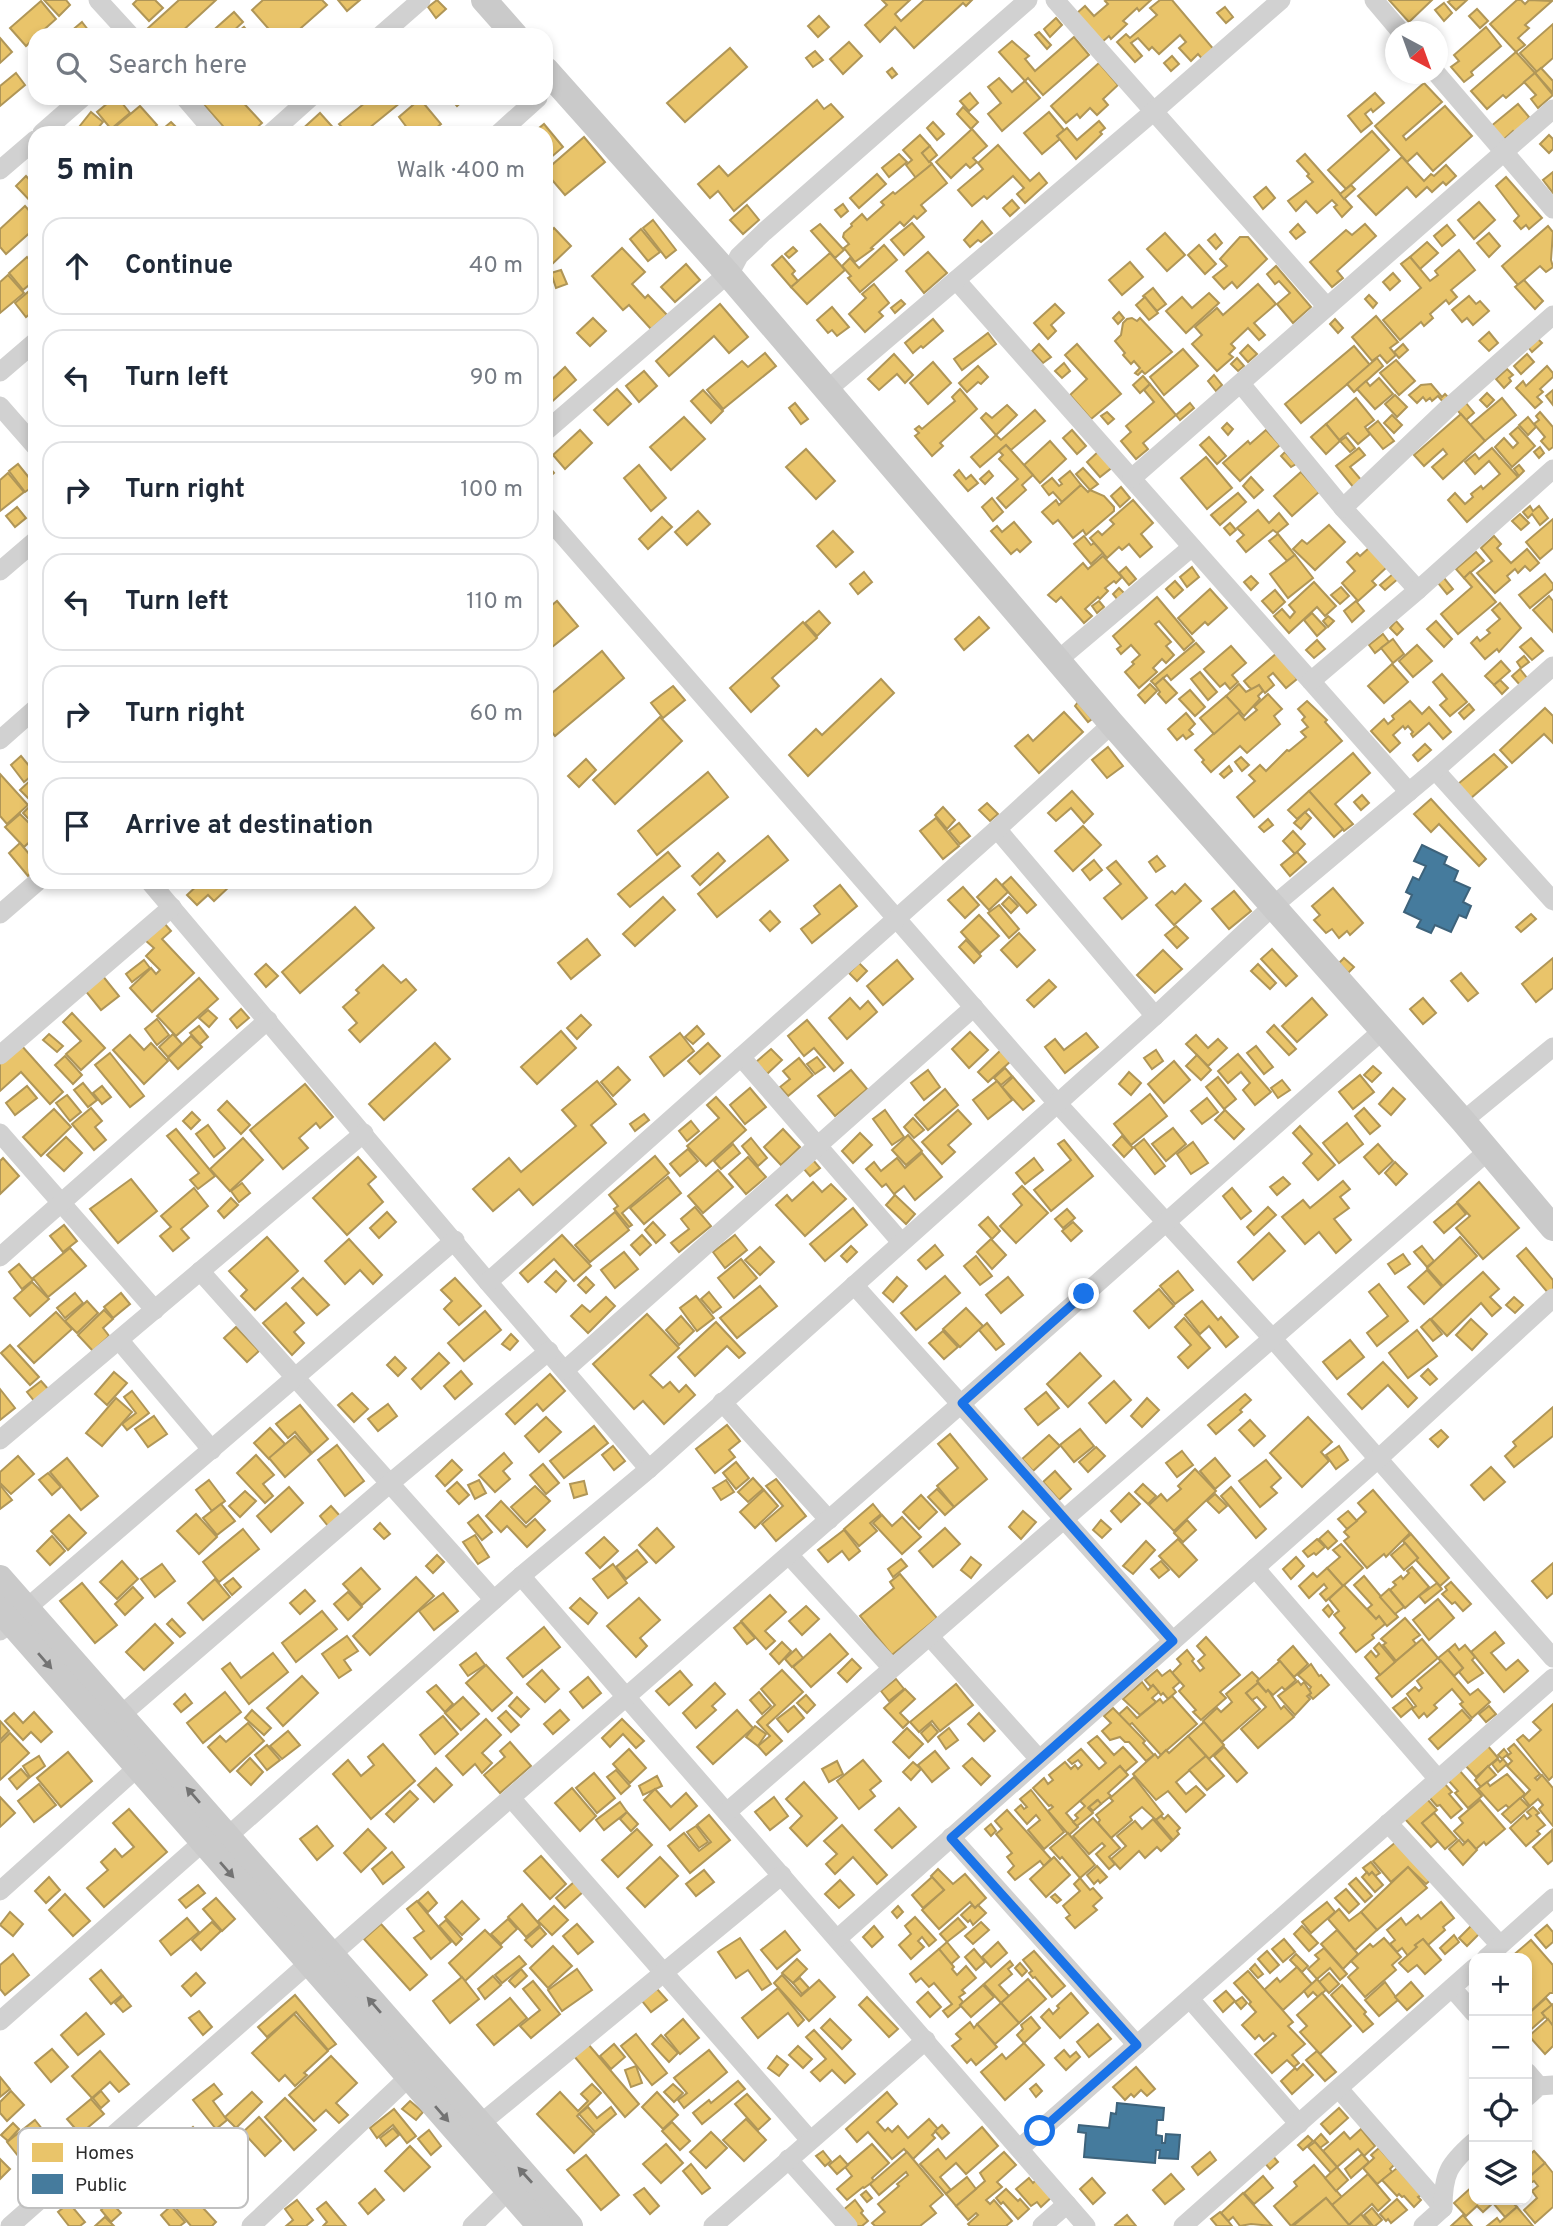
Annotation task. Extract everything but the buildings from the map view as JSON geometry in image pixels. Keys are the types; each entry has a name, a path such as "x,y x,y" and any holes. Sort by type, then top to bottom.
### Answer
{"street":[{"path":"97,0 123,28"},
{"path":"389,28 421,0"},
{"path":"484,0 509,28"},
{"path":"553,425 728,274 739,256 764,232 1028,0"},
{"path":"1055,0 1327,307"},
{"path":"827,390 1280,0"},
{"path":"1374,0 1392,21"},
{"path":"1446,84 1553,209"},
{"path":"553,91 728,274 1112,724 1463,1121 1553,1228"},
{"path":"50,126 74,105"},
{"path":"191,105 209,126"},
{"path":"279,126 302,105"},
{"path":"506,126 527,105"},
{"path":"1132,478 1553,109"},
{"path":"0,170 28,145"},
{"path":"956,280 1409,792"},
{"path":"1343,508 1448,407 1553,315"},
{"path":"0,372 28,348"},
{"path":"1241,384 1343,508 1418,590"},
{"path":"0,406 28,438"},
{"path":"1311,681 1553,469"},
{"path":"553,524 895,920 1057,1103 1272,1338 1553,1658"},
{"path":"2,565 28,546"},
{"path":"1058,660 1192,547"},
{"path":"0,2021 649,1469 1155,1016 1273,906 1435,770 1553,666"},
{"path":"0,740 28,715"},
{"path":"488,1282 998,829 1112,724"},
{"path":"1435,770 1553,901"},
{"path":"998,829 1155,1016"},
{"path":"0,914 29,889"},
{"path":"156,889 649,1469"},
{"path":"0,1055 172,907"},
{"path":"565,1370 974,1007"},
{"path":"0,1257 268,1020"},
{"path":"124,2128 511,1798 1382,1030"},
{"path":"1463,1121 1553,1047"},
{"path":"741,1057 901,1242"},
{"path":"0,1133 155,1310"},
{"path":"0,1440 364,1133"},
{"path":"727,1812 1488,1151"},
{"path":"9,1618 212,1450 455,1240"},
{"path":"200,1271 494,1600"},
{"path":"854,1284 1173,1641"},
{"path":"837,1939 1378,1459 1553,1298"},
{"path":"119,1340 212,1450"},
{"path":"121,1715 389,1484 549,1351"},
{"path":"722,1402 829,1520"},
{"path":"789,1555 892,1668"},
{"path":"1255,1568 1438,1779"},
{"path":"521,1576 1086,2226"},
{"path":"0,1578 9,1618 138,1767 216,1839"},
{"path":"9,1618 121,1715 216,1839 320,1959 480,2124 570,2226"},
{"path":"930,1636 1039,1759"},
{"path":"1020,2148 1553,1678"},
{"path":"0,1891 138,1767"},
{"path":"511,1798 810,2140"},
{"path":"1388,1823 1493,1952 1553,1898"},
{"path":"951,1838 1137,2045"},
{"path":"480,2124 782,1875"},
{"path":"320,1959 409,2077 540,2226"},
{"path":"1183,2226 1469,1973"},
{"path":"1452,1988 1469,2007"},
{"path":"1190,1998 1298,2124"},
{"path":"713,2226 926,2040"},
{"path":"251,2226 409,2077"},
{"path":"1339,2089 1443,2208"},
{"path":"1423,2226 1443,2208 1444,2186 1453,2160 1469,2146"},
{"path":"788,2160 848,2226"},
{"path":"472,2226 509,2190"},
{"path":"1042,2226 1067,2204"},
{"path":"10,2226 31,2208"}],"route":[{"path":"1040,2131 1137,2045 951,1838 1173,1641 962,1403 1084,1294"}]}
